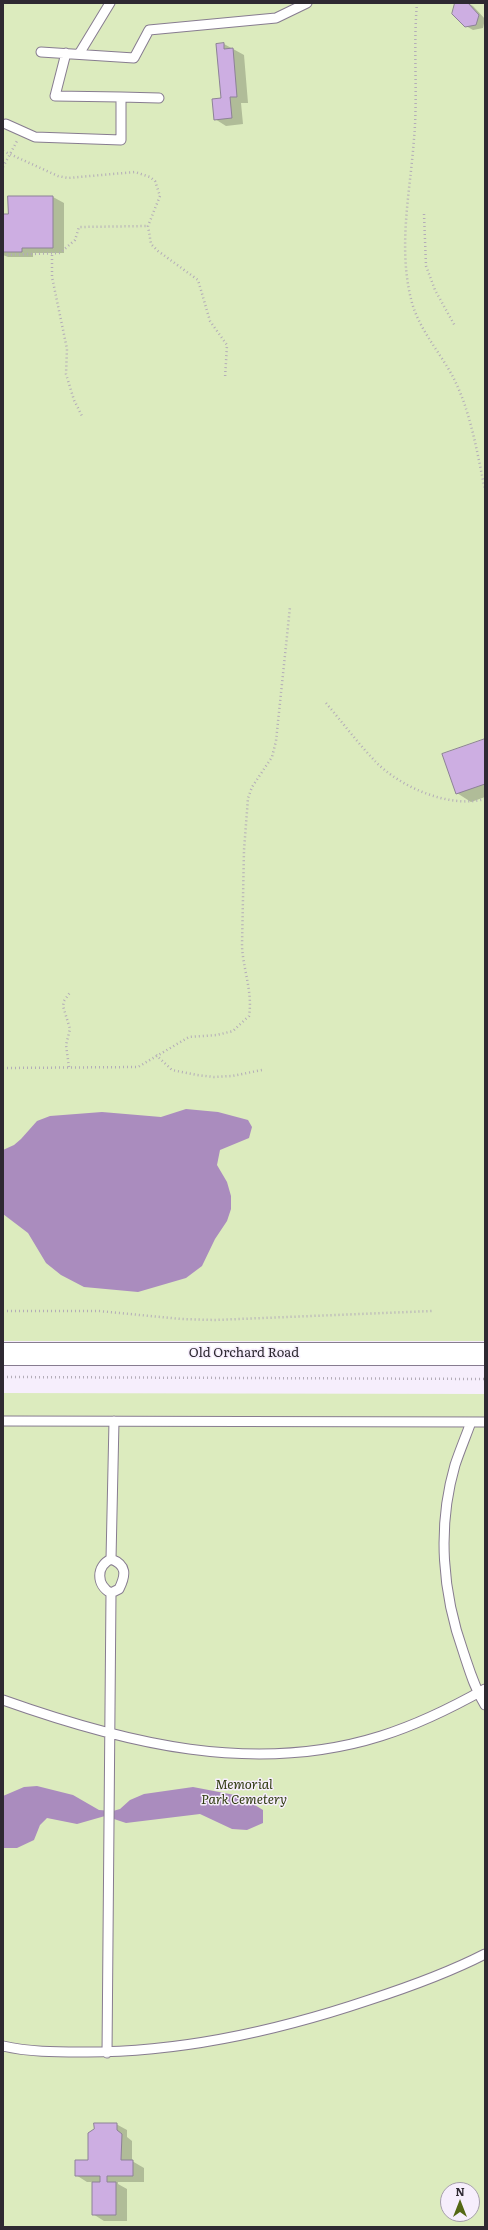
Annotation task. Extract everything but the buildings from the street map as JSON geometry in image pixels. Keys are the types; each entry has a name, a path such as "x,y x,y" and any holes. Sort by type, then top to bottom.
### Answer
{"main road":[{"name":"Old Orchard Road","path":"3,1354 485,1354"}],"lane":[{"path":"79,54 110,3"},
{"path":"41,52 134,58 149,30 276,18 307,3"},
{"path":"66,53 55,96 159,98"},
{"path":"6,124 35,137 121,140 121,97"},
{"path":"3,1421 114,1420 485,1422"},
{"path":"111,1559 114,1420"},
{"path":"471,1422 456,1464 447,1500 444,1534 444,1568 449,1602 459,1641 481,1691 485,1705"},
{"path":"111,1559 102,1565 99,1574 100,1582 105,1590 111,1593"},
{"path":"111,1559 119,1562 124,1567 125,1575 119,1589 111,1593"},
{"path":"107,2053 111,1593"},
{"path":"3,1700 109,1734 212,1753 297,1754 344,1746 382,1736 481,1691"},
{"path":"3,2046 48,2052 107,2053 218,2040 272,2029 329,2013 395,1991 462,1966 485,1954"}],"path":[{"path":"417,3 414,140 405,226 407,281 411,301 418,317 462,395 474,434 485,490"},
{"path":"3,167 22,132"},
{"path":"3,152 68,178 129,172 142,173 150,176 159,189 160,196 148,226 151,244 158,251 198,280 210,321 227,345 225,378"},
{"path":"424,214 426,266 436,290 455,326"},
{"path":"3,255 52,255 60,253 68,248 75,240 79,227 148,226"},
{"path":"52,255 52,277 67,349 66,374 74,400 82,416"},
{"path":"3,1068 138,1067 147,1063 156,1055 189,1037 217,1035 233,1031 249,1016 250,1001 243,964 242,946 246,817 252,787 267,765 276,741 290,607"},
{"path":"326,703 374,760 389,774 421,791 452,801 485,799"},
{"path":"69,1067 66,1045 70,1029 63,1006 64,1001 71,991"},
{"path":"156,1055 172,1070 197,1075 226,1077 262,1070"},
{"path":"3,1311 99,1311 181,1319 215,1320 432,1311"},
{"path":"3,1377 485,1379"}],"green space":[{"path":"3,3 485,3 485,1341 3,1341"},
{"name":"Memorial Park Cemetery","path":"3,1393 485,1394 485,2227 3,2227"}],"shaded area":[{"path":"186,1109 218,1112 248,1120 252,1127 249,1138 220,1150 217,1165 227,1182 231,1196 231,1209 227,1221 215,1239 202,1266 186,1278 138,1292 84,1287 61,1275 46,1263 28,1233 3,1214 3,1150 14,1145 37,1121 50,1116 102,1112 161,1117"},
{"path":"37,1786 73,1795 99,1810 113,1811 120,1809 130,1800 144,1794 193,1787 240,1796 263,1810 263,1823 247,1830 232,1829 200,1814 126,1823 105,1816 77,1824 47,1818 40,1825 34,1840 17,1848 3,1848 3,1796 24,1787"}]}
